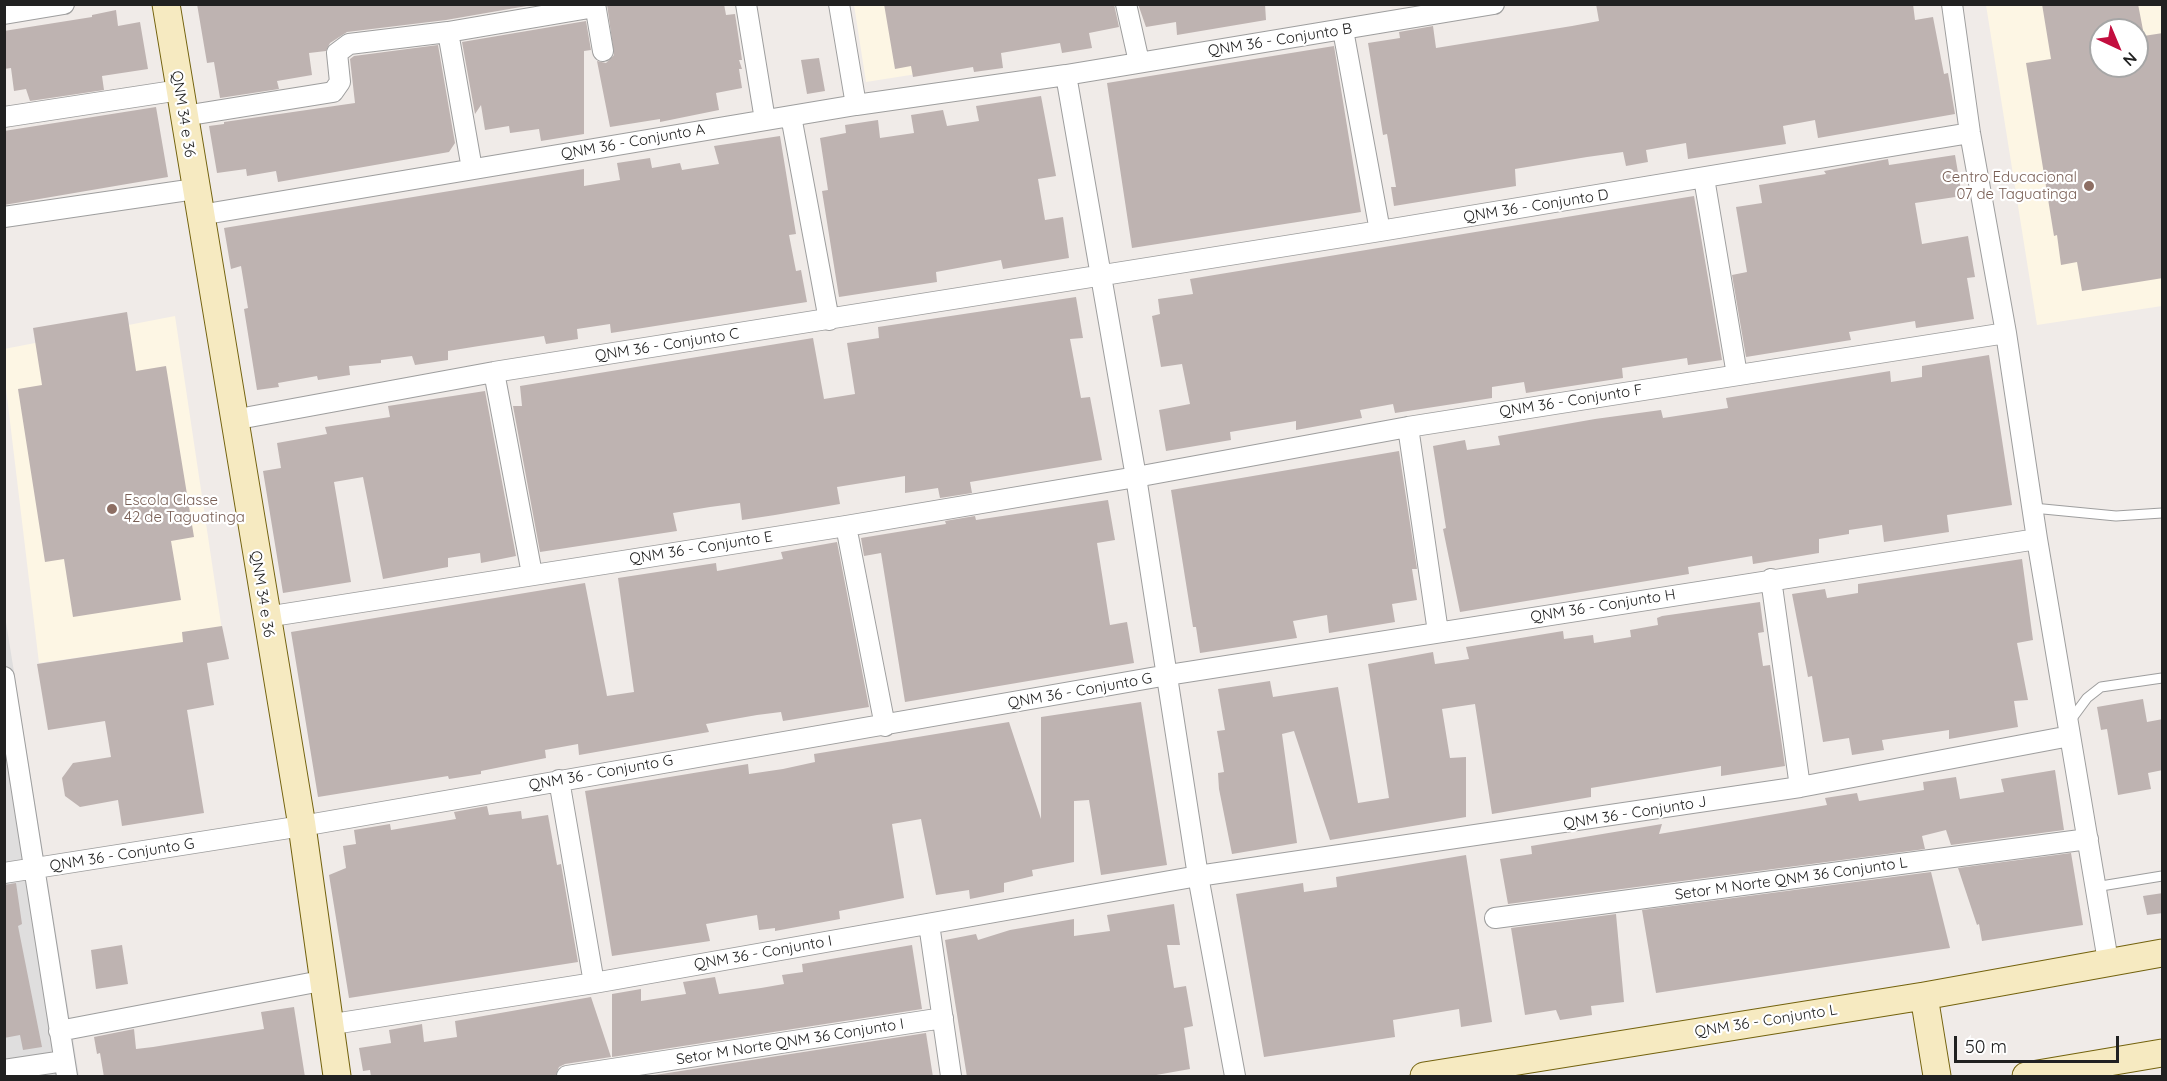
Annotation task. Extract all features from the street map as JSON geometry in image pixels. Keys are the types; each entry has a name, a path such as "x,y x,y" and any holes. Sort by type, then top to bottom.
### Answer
{"street":[{"path":"4,14 64,4"},
{"name":"QNM 34 e 36","path":"166,4 233,420 302,826 327,1025 337,1077"},
{"path":"746,4 765,120"},
{"path":"839,4 856,105"},
{"path":"1126,4 1139,62"},
{"name":"QNM 36 - Conjunto B","path":"1066,75 1343,30 1461,7 1494,4"},
{"path":"1952,4 1970,134 2006,333 2037,539 2108,961"},
{"path":"184,116 333,92 340,82 336,58 341,47 349,44 448,32 595,6 603,51"},
{"path":"1343,30 1380,231"},
{"path":"448,32 471,169"},
{"path":"1066,75 1136,477 1198,876 1235,1077"},
{"name":"QNM 36 - Conjunto A","path":"4,217 197,202 471,169 856,105 1066,75"},
{"path":"4,117 180,90"},
{"path":"791,116 829,320"},
{"name":"QNM 36 - Conjunto D","path":"1102,274 1380,231 1970,134"},
{"path":"1704,178 1737,375"},
{"name":"QNM 36 - Conjunto C","path":"233,420 494,372 829,320 1102,274"},
{"name":"QNM 36 - Conjunto F","path":"1136,477 1408,427 2006,333"},
{"path":"494,372 532,574"},
{"path":"1408,427 1438,632"},
{"name":"QNM 36 - Conjunto E","path":"266,617 846,526 1136,477"},
{"path":"846,526 885,726"},
{"name":"QNM 36 - Conjunto H","path":"1168,675 2037,539"},
{"path":"1771,579 1800,788"},
{"name":"QNM 36 - Conjunto G","path":"4,873 302,826 1168,675"},
{"path":"4,677 65,1069 4,1070"},
{"name":"QNM 36 - Conjunto J","path":"1198,876 1800,788 2069,730"},
{"path":"559,780 594,983"},
{"name":"Setor M Norte QNM 36 Conjunto L","path":"1495,918 2088,839"},
{"name":"QNM 36 - Conjunto I","path":"327,1025 594,983 1198,876"},
{"path":"929,924 951,1077"},
{"name":"QNM 36 - Conjunto L","path":"1424,1077 1923,996 2163,952"},
{"path":"59,1031 321,981"},
{"path":"1923,996 1937,1077"},
{"name":"Setor M Norte QNM 36 Conjunto I","path":"567,1077 943,1018"},
{"path":"2026,1077 2130,1068 2163,1053"}],"lane":[{"path":"2033,508 2115,516 2163,513"},
{"path":"2069,730 2086,698 2101,687 2163,678"},
{"path":"2095,887 2163,876"}],"shaded area":[{"path":"854,5 952,5 961,67 866,82"},
{"name":"Centro Educacional 07 de Taguatinga","path":"1986,5 2162,5 2162,306 2037,325"},
{"name":"Escola Classe 42 de Taguatinga","path":"175,316 223,637 39,663 5,380 4,349"},
{"path":"5,616 79,1076 5,1076"}],"building":[{"path":"197,4 538,4 446,20 347,32 330,43 326,51 309,53 312,75 277,81 279,89 220,98 214,62 207,63"},
{"path":"607,4 724,4 726,15 735,14 742,60 739,60 742,69 739,69 742,88 716,93 719,110 660,122 660,119 610,127 597,61 606,63 614,55"},
{"path":"884,4 1114,4 1119,27 1089,33 1092,48 1062,53 1060,43 1001,53 1003,68 974,72 973,67 913,77 911,66 895,69"},
{"path":"1138,4 1265,4 1266,20 1177,35 1176,22 1146,27"},
{"path":"1596,4 1913,4 1915,20 1933,17 1944,74 1948,73 1955,114 1818,138 1815,120 1783,126 1786,144 1688,159 1686,143 1646,150 1648,162 1626,166 1623,152 1587,157 1515,169 1516,186 1394,206 1391,187 1396,187 1387,134 1383,135 1368,43 1400,38 1399,32 1433,26 1436,48 1572,26 1599,21"},
{"name":"Centro Educacional 07 de Taguatinga","path":"2042,4 2138,4 2141,18 2089,18 2089,78 2149,78 2149,35 2163,33 2163,278 2082,291 2077,262 2061,265 2057,235 2054,236 2026,63 2051,59"},
{"path":"116,10 118,26 140,22 148,69 102,76 104,90 30,101 26,89 14,91 11,68 4,69 4,31 92,17 92,15"},
{"path":"586,21 591,50 584,51 584,134 541,141 539,129 510,133 509,126 485,130 481,105 475,114 462,42"},
{"path":"438,45 455,143 449,152 278,182 276,171 247,176 246,169 217,173 209,126 355,103 350,59 354,56"},
{"path":"1334,46 1361,212 1132,248 1107,83"},
{"path":"819,58 825,91 807,94 801,60"},
{"path":"1041,96 1056,176 1038,179 1045,220 1063,217 1069,258 1003,269 1001,260 936,272 937,282 839,297 822,191 828,190 820,138 846,133 845,125 878,120 880,138 914,133 911,115 943,110 947,126 979,121 976,106"},
{"path":"156,107 168,177 4,205 4,131"},
{"path":"780,136 796,234 789,235 796,271 801,270 807,302 611,333 610,324 577,329 578,339 546,344 544,336 479,346 448,351 448,360 415,365 412,356 381,360 381,363 349,366 350,375 318,380 317,376 278,383 279,387 257,390 244,309 248,308 241,266 231,269 224,228 584,169 584,186 620,180 617,163 650,158 652,168 680,163 682,170 719,164 714,146"},
{"path":"1955,155 1962,196 1915,203 1922,244 1968,236 1975,277 1967,278 1974,319 1916,328 1915,321 1849,332 1851,340 1746,357 1732,275 1747,272 1736,207 1762,203 1759,185 1826,174 1824,171 1888,159 1889,165"},
{"path":"1694,196 1722,360 1688,365 1687,358 1622,368 1623,378 1526,393 1524,382 1492,387 1492,398 1395,413 1393,404 1360,410 1362,418 1296,430 1296,421 1230,432 1231,440 1166,451 1159,410 1190,404 1182,364 1161,367 1152,316 1160,314 1158,299 1193,294 1190,279"},
{"path":"1076,297 1083,338 1070,339 1081,398 1090,397 1102,460 970,482 972,493 940,498 938,488 905,493 905,476 837,487 840,504 775,515 742,520 740,503 673,513 677,531 540,552 513,406 522,406 520,386 813,338 824,399 855,394 847,343 879,338 878,327"},
{"name":"Escola Classe 42 de Taguatinga","path":"127,312 136,371 166,366 194,537 171,541 181,600 73,617 64,559 45,562 18,389 42,385 33,328"},
{"path":"1989,355 2012,505 1947,515 1949,532 1884,542 1882,525 1849,530 1849,534 1819,539 1819,553 1753,564 1752,556 1688,567 1689,574 1460,612 1443,529 1446,528 1433,446 1465,440 1467,450 1500,445 1498,436 1595,419 1661,410 1663,418 1728,408 1726,398 1890,371 1891,382 1922,377 1922,366"},
{"path":"485,391 516,556 481,563 480,553 448,558 448,567 383,579 363,477 334,482 351,582 283,593 263,471 281,468 277,443 327,434 325,427 390,417 388,406"},
{"path":"1399,451 1417,569 1412,569 1417,600 1392,604 1395,622 1329,633 1327,615 1293,621 1297,638 1200,653 1196,627 1193,627 1171,490"},
{"path":"1108,500 1115,540 1097,543 1110,625 1127,622 1134,663 905,702 881,553 864,556 861,538 946,524 945,521 975,516 976,520"},
{"path":"837,542 869,707 783,721 781,712 757,715 706,724 709,732 579,755 578,744 545,750 546,758 481,771 481,774 449,779 448,776 318,797 291,632 585,583 607,696 634,692 618,578 716,563 717,571 783,559 781,552"},
{"path":"2022,559 2033,640 2017,643 2028,700 2014,701 2018,727 1949,739 1949,730 1882,740 1884,750 1852,755 1849,738 1823,742 1812,676 1808,677 1792,594 1825,589 1827,598 1858,593 1858,584"},
{"path":"1760,602 1764,632 1758,633 1763,666 1770,665 1785,766 1721,776 1721,766 1591,788 1591,797 1492,814 1475,704 1442,709 1450,758 1466,757 1466,817 1330,840 1294,731 1282,734 1297,843 1232,854 1219,789 1218,773 1224,772 1217,731 1225,730 1218,689 1270,681 1273,697 1338,687 1358,803 1389,798 1368,664 1433,652 1435,664 1469,659 1466,647 1563,631 1564,639 1593,635 1594,643 1631,637 1630,630 1658,625 1657,618 1662,616"},
{"path":"222,626 229,659 207,663 214,705 187,710 204,813 122,826 118,800 80,807 65,796 62,778 73,763 111,757 105,721 48,730 37,664 183,642 182,632"},
{"path":"2143,699 2147,722 2163,719 2163,770 2148,773 2151,789 2118,795 2107,729 2101,730 2097,707"},
{"path":"1141,702 1167,865 1101,875 1089,800 1074,801 1074,862 1032,870 1033,876 1004,883 1004,892 970,899 969,890 936,895 921,819 892,824 904,898 839,911 840,919 775,931 775,928 759,930 757,915 706,924 710,941 612,956 585,791 748,764 749,774 783,769 815,762 814,754 1009,722 1041,819 1041,717"},
{"path":"2055,770 2064,830 1951,845 1946,830 1922,836 1925,849 1508,904 1500,859 1532,854 1531,846 1662,824 1659,834 1827,805 1825,798 1857,793 1859,801 1924,790 1923,782 1956,777 1960,799 2004,792 2001,779"},
{"path":"487,806 489,815 521,811 522,819 548,815 557,865 561,864 578,962 349,998 329,875 346,868 343,846 356,844 354,830 390,824 391,830 456,819 454,812"},
{"path":"2071,853 2083,925 1982,941 1979,924 1977,925 1958,868"},
{"path":"1466,855 1492,1022 1461,1027 1459,1009 1393,1020 1395,1037 1264,1057 1236,894 1303,883 1304,892 1337,887 1336,877"},
{"path":"1931,872 1950,948 1656,993 1642,910"},
{"path":"16,883 22,924 18,926 42,1047 23,1050 20,1035 4,1038 4,885"},
{"path":"2163,893 2163,913 2147,915 2143,896"},
{"path":"1174,904 1180,945 1167,945 1174,988 1186,986 1193,1026 1184,1028 1190,1069 1145,1077 967,1077 945,940 976,934 978,940 1010,930 1074,919 1074,936 1110,931 1107,915"},
{"path":"1616,914 1624,1002 1591,1006 1592,1015 1560,1020 1556,1010 1525,1015 1511,928"},
{"path":"122,945 128,984 96,989 91,950"},
{"path":"912,945 922,1009 612,1057 612,994 641,989 641,1001 686,994 683,982 715,977 719,994 761,988 784,984 782,975 803,972 802,964"},
{"path":"591,997 611,1057 565,1064 559,1067 555,1077 371,1077 370,1070 363,1071 359,1048 391,1043 389,1030 422,1024 424,1042 457,1037 455,1021"},
{"path":"294,1007 305,1077 104,1077 100,1053 97,1054 94,1037 134,1029 136,1049 153,1047 264,1029 261,1012"},
{"path":"926,1033 933,1077 642,1077"}],"place":[{"name":"Centro Educacional 07 de Taguatinga","path":"2089,186"},
{"name":"Escola Classe 42 de Taguatinga","path":"112,509"}]}
